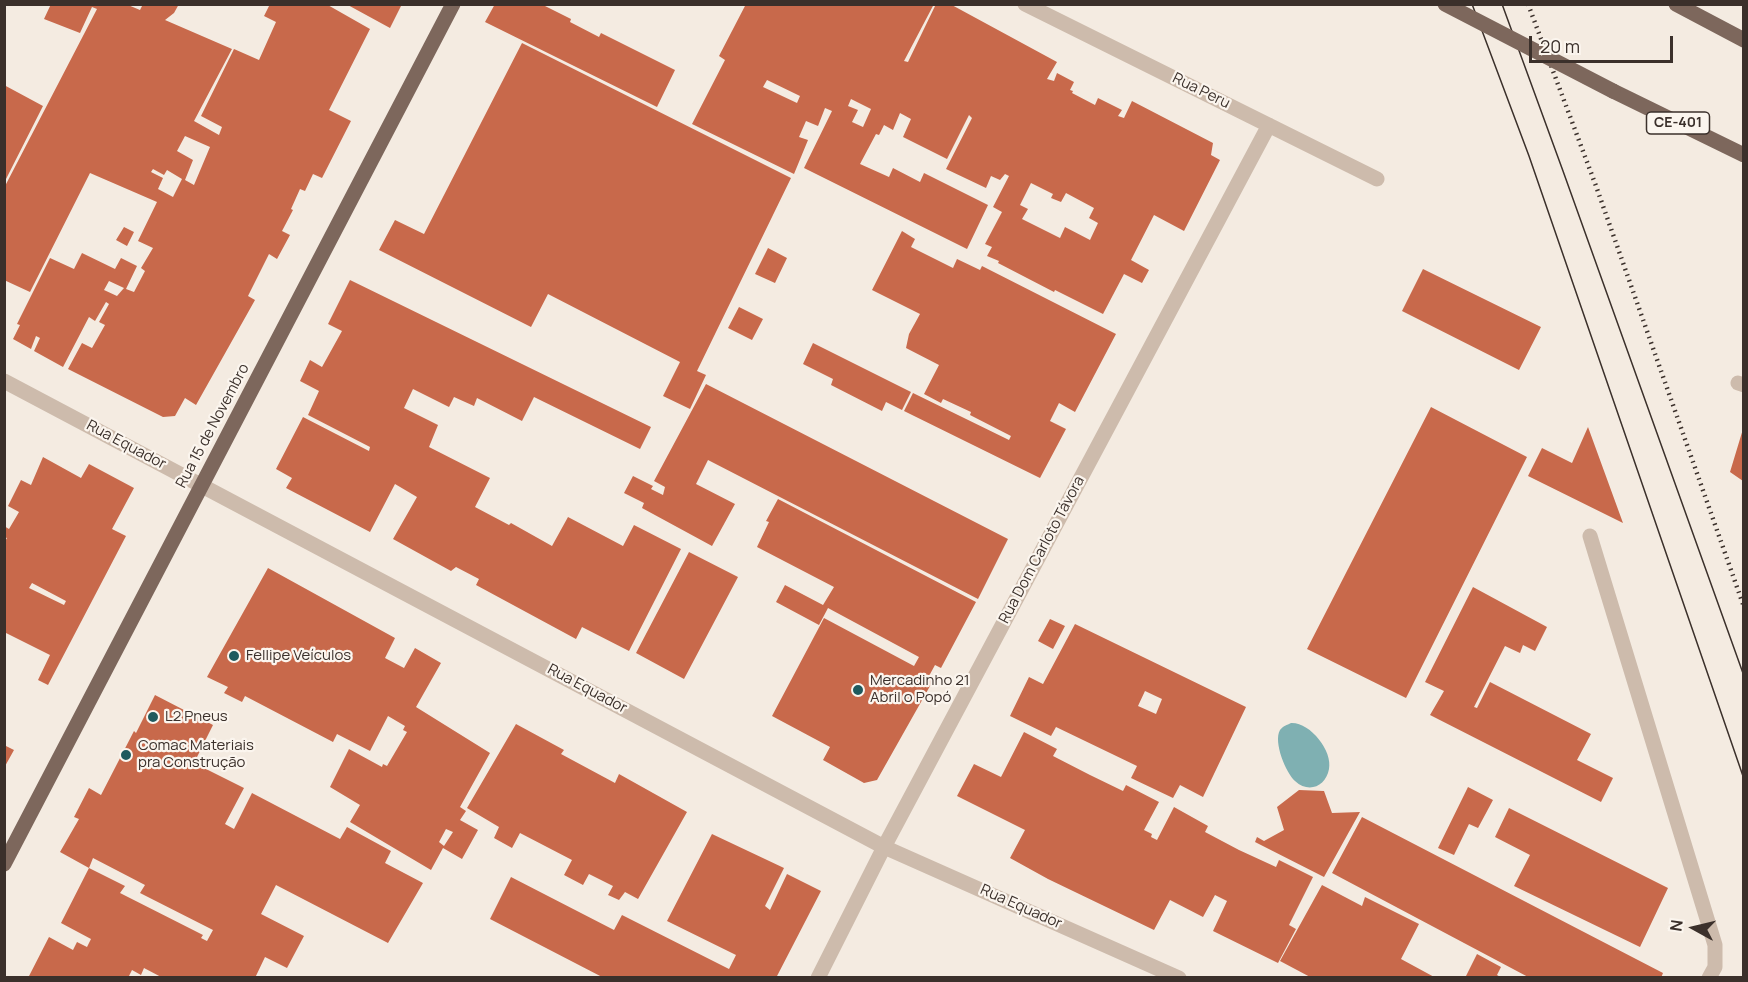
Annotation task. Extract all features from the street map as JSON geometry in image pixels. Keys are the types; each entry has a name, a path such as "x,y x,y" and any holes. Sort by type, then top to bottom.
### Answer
{"main road":[{"name":"Rua 15 de Novembro","path":"4,864 453,4"},
{"name":"CE-401","path":"1445,4 1743,155"},
{"path":"1676,4 1743,40"}],"street":[{"name":"Rua Peru","path":"1025,4 1377,179"},
{"name":"Rua Dom Carloto Távora","path":"818,978 884,847 1269,125"},
{"name":"Rua Equador","path":"4,381 884,847 1179,978"},
{"path":"1590,536 1715,945 1712,972"}],"water":[{"path":"1291,723 1306,727 1324,746 1329,769 1321,784 1311,787 1300,785 1291,777 1284,765 1278,735 1281,729"}],"building":[{"path":"51,4 128,5 140,10 143,4 179,4 174,13 165,20 232,49 194,121 219,135 222,127 201,116 234,49 259,60 276,22 264,16 270,4 326,4 370,29 329,110 351,121 322,178 313,174 305,191 300,189 291,209 293,210 282,231 290,235 277,259 269,254 248,296 255,300 196,405 185,398 175,416 163,417 68,369 82,343 92,348 105,325 99,322 109,304 106,302 95,321 89,317 63,367 34,351 40,338 36,336 31,349 13,339 20,325 17,324 50,258 74,269 82,253 115,269 121,258 137,266 126,289 134,292 145,271 141,268 153,248 138,241 157,202 90,173 30,292 4,280 4,188 97,9 92,7 80,33 44,19","holes":["185,136 210,147 194,185 185,180 193,160 177,151","153,169 164,175 167,170 182,179 173,197 158,189 163,178 151,172","109,281 124,288 117,296 104,290"]},
{"path":"346,4 402,4 390,28"},
{"path":"495,4 541,4 599,37 601,33 675,70 657,107 485,22"},
{"path":"746,4 934,4 904,61 908,62 936,4 950,4 1057,62 1047,79 1054,81 1057,73 1074,82 1070,90 1073,91 1072,93 1095,105 1098,98 1122,110 1118,116 1124,118 1132,101 1213,143 1211,155 1220,160 1184,231 1154,215 1131,260 1149,270 1142,283 1124,274 1103,314 1055,290 1054,292 987,256 992,247 985,244 1002,212 993,207 1009,176 1005,174 1000,180 991,176 986,188 946,169 972,118 969,115 947,159 903,137 911,119 900,113 893,130 884,125 879,135 876,134 860,164 889,177 893,168 920,182 924,173 988,205 967,249 804,168 832,111 825,108 818,126 806,121 799,137 808,140 794,174 692,124 725,60 719,56","holes":["767,80 800,96 797,103 763,87","851,99 871,109 863,127 852,122 858,110 848,106","1031,183 1053,194 1051,198 1061,202 1066,193 1094,208 1089,218 1098,223 1090,240 1065,227 1060,238 1022,219 1028,209 1020,205"]},
{"path":"522,43 791,178 697,371 706,375 690,409 663,396 680,362 548,294 531,327 379,250 395,220 424,234"},
{"path":"4,85 43,106 4,183"},
{"path":"124,227 134,232 127,246 116,240"},
{"path":"902,231 915,239 911,247 953,268 957,259 980,270 982,266 1116,334 1075,412 1059,403 1050,421 1066,429 1040,478 904,411 913,393 1009,440 1011,436 970,415 971,412 943,399 941,403 924,394 939,365 906,348 909,334 920,314 872,290"},
{"path":"768,248 787,258 775,283 755,274"},
{"path":"1423,269 1541,327 1519,370 1402,311"},
{"path":"350,280 651,427 640,449 534,397 522,421 477,398 474,406 454,397 449,407 413,389 404,408 438,425 429,447 490,478 475,507 509,525 511,523 552,546 568,517 623,546 634,525 681,549 629,651 582,627 576,639 476,585 479,579 456,567 451,571 393,539 417,497 395,484 370,532 286,488 292,478 276,469 303,417 369,451 370,447 308,415 319,391 300,381 310,360 322,367 342,331 328,324"},
{"path":"739,307 763,319 752,340 728,328"},
{"path":"813,343 911,392 902,410 886,402 882,411 831,385 833,379 803,364"},
{"path":"706,384 1008,539 978,599 708,460 696,484 735,504 712,546 642,508 644,503 624,493 633,476 653,486 651,489 663,495 665,487 654,481"},
{"path":"1431,407 1527,457 1406,698 1307,649"},
{"path":"1588,427 1623,523 1528,476 1542,448 1572,463"},
{"path":"1743,429 1743,481 1730,472"},
{"path":"43,457 81,478 89,464 134,488 112,529 126,536 48,685 38,680 50,655 4,632 4,543 7,538 4,537 4,526 9,529 19,512 8,506 21,480 31,485","holes":["32,583 66,601 64,605 29,588"]},
{"path":"778,499 976,602 941,668 935,665 929,676 934,679 877,780 864,783 823,760 830,747 772,716 824,618 914,666 919,657 828,608 819,625 776,602 785,585 823,605 834,587 757,547 769,522 766,521"},
{"path":"689,552 738,577 684,679 636,653"},
{"path":"268,568 395,638 385,658 404,668 415,648 441,663 416,707 490,753 460,807 466,811 460,820 478,830 462,859 443,848 431,870 350,822 360,805 330,787 349,749 382,767 383,764 387,766 407,732 403,730 405,726 388,716 370,751 337,734 333,742 245,696 242,702 224,693 228,687 207,677","holes":["446,829 453,832 444,846 439,842"]},
{"path":"1473,587 1547,627 1535,651 1523,645 1520,653 1505,646 1474,707 1477,708 1490,682 1591,734 1577,760 1613,778 1601,802 1430,715 1444,691 1425,682"},
{"path":"1050,619 1065,626 1053,649 1038,641"},
{"path":"1075,624 1246,707 1203,797 1180,785 1173,798 1131,778 1137,766 1056,727 1051,736 1010,716 1029,677 1043,684","holes":["1145,691 1162,699 1156,714 1138,706"]},
{"path":"155,695 213,725 194,763 244,788 225,824 234,829 252,793 340,839 347,827 391,851 385,863 423,883 388,943 276,885 261,914 304,936 287,968 265,957 255,978 163,978 144,968 141,975 132,970 128,978 28,978 49,937 73,950 77,942 87,947 91,939 61,923 89,868 60,852 79,819 74,817 89,788 101,795","holes":["93,858 145,885 140,893 213,930 207,941 201,938 203,935 120,893 125,886 89,868"]},
{"path":"516,724 564,750 561,754 615,783 619,774 687,812 638,899 625,892 619,900 608,895 613,886 589,874 583,885 564,875 572,860 520,833 512,848 494,838 499,827 467,808"},
{"path":"1024,732 1057,749 1053,756 1123,791 1126,785 1159,802 1144,830 1152,834 1151,837 1157,840 1174,807 1208,826 1205,832 1239,850 1276,867 1279,860 1313,877 1289,925 1296,929 1278,963 1213,931 1227,901 1215,895 1203,917 1170,900 1154,930 1010,858 1025,830 957,796 974,764 1001,777"},
{"path":"4,745 14,750 4,768"},
{"path":"1468,787 1493,800 1478,828 1469,824 1454,855 1438,848"},
{"path":"1299,790 1324,791 1332,813 1360,812 1324,877 1255,842 1257,837 1264,841 1284,830 1277,807"},
{"path":"1509,808 1668,888 1640,947 1514,886 1530,855 1495,837"},
{"path":"1362,817 1663,973 1661,978 1530,978 1332,873"},
{"path":"712,834 784,868 765,906 770,910 787,874 821,891 776,978 604,978 490,919 511,877 614,930 622,915 729,969 736,955 667,921"},
{"path":"1322,885 1362,906 1365,897 1419,924 1401,959 1436,978 1312,978 1280,961"},
{"path":"1477,954 1501,967 1497,975 1502,978 1465,978"}],"tram line":[{"path":"1472,4 1529,156 1744,779"},
{"path":"1502,4 1744,676"}],"railway":[{"path":"1528,4 1596,186 1744,607"}],"place":[{"name":"Fellipe Veículos","path":"234,656"},
{"name":"Mercadinho 21 Abril o Popó","path":"858,690"},
{"name":"L2 Pneus","path":"153,717"},
{"name":"Comac Materiais pra Construção","path":"126,755"}]}
